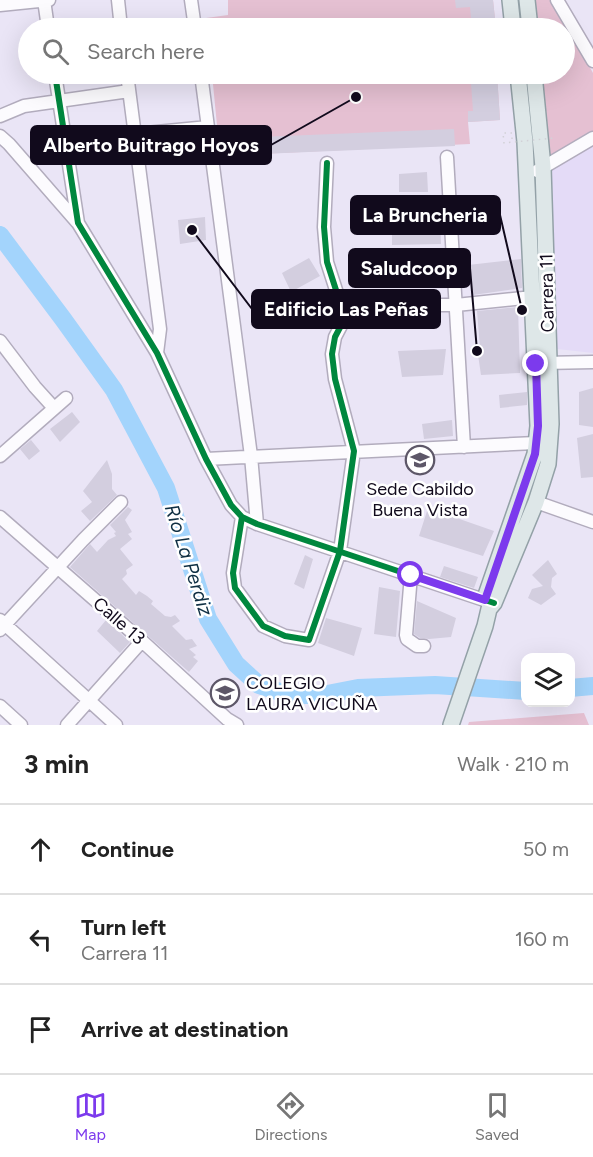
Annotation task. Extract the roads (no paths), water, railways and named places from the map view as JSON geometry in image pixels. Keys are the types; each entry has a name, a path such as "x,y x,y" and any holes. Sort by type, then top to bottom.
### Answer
{"main road":[{"path":"510,0 512,18"},
{"path":"527,0 529,18"},
{"name":"Carrera 11","path":"489,604 536,502 548,464 550,434 533,297 527,177 519,84"},
{"name":"Carrera 11","path":"451,725 485,626 489,604 535,454 542,363 543,167 535,84"}],"street":[{"path":"44,0 47,18"},
{"path":"0,5 49,0"},
{"path":"118,0 120,18"},
{"path":"191,0 194,18"},
{"path":"557,0 568,18"},
{"path":"575,30 593,61"},
{"path":"56,84 78,223"},
{"path":"128,84 160,329 157,353"},
{"path":"202,84 251,456 257,524"},
{"path":"0,116 24,106 129,91"},
{"path":"136,134 208,127"},
{"path":"0,136 78,223 157,353 206,459 231,505 243,517 257,524 411,575 489,604"},
{"path":"527,177 593,138"},
{"path":"447,157 464,447"},
{"path":"327,163 324,227 327,262 345,318"},
{"path":"243,517 232,573 235,588 263,626 285,636 309,640 340,551 354,451 335,379 332,354 334,337 345,318 371,308 533,297"},
{"path":"0,341 54,408"},
{"path":"542,363 593,362"},
{"path":"0,456 66,398"},
{"path":"206,459 536,442"},
{"path":"116,725 2,625 121,502"},
{"path":"536,502 593,522"},
{"name":"Calle 13","path":"0,517 227,719 237,725"},
{"path":"411,575 406,635 407,639 417,646 424,646"},
{"path":"68,725 142,641"},
{"path":"0,706 21,725"}],"waterway":[{"name":"Río La Perdiz","path":"0,235 114,390 166,488 208,619 236,664 259,685 289,695 322,695 358,688 435,685 521,691"},
{"name":"Río La Perdiz","path":"575,688 593,686"}],"place":[{"name":"Alberto Buitrago Hoyos","path":"356,97"},
{"name":"Edificio Las Peñas","path":"192,230"},
{"name":"La Bruncheria","path":"522,310"},
{"name":"Saludcoop","path":"477,351"},
{"name":"Sede Cabildo Buena Vista","path":"420,460"},
{"name":"COLEGIO LAURA VICUÑA","path":"225,693"}]}
